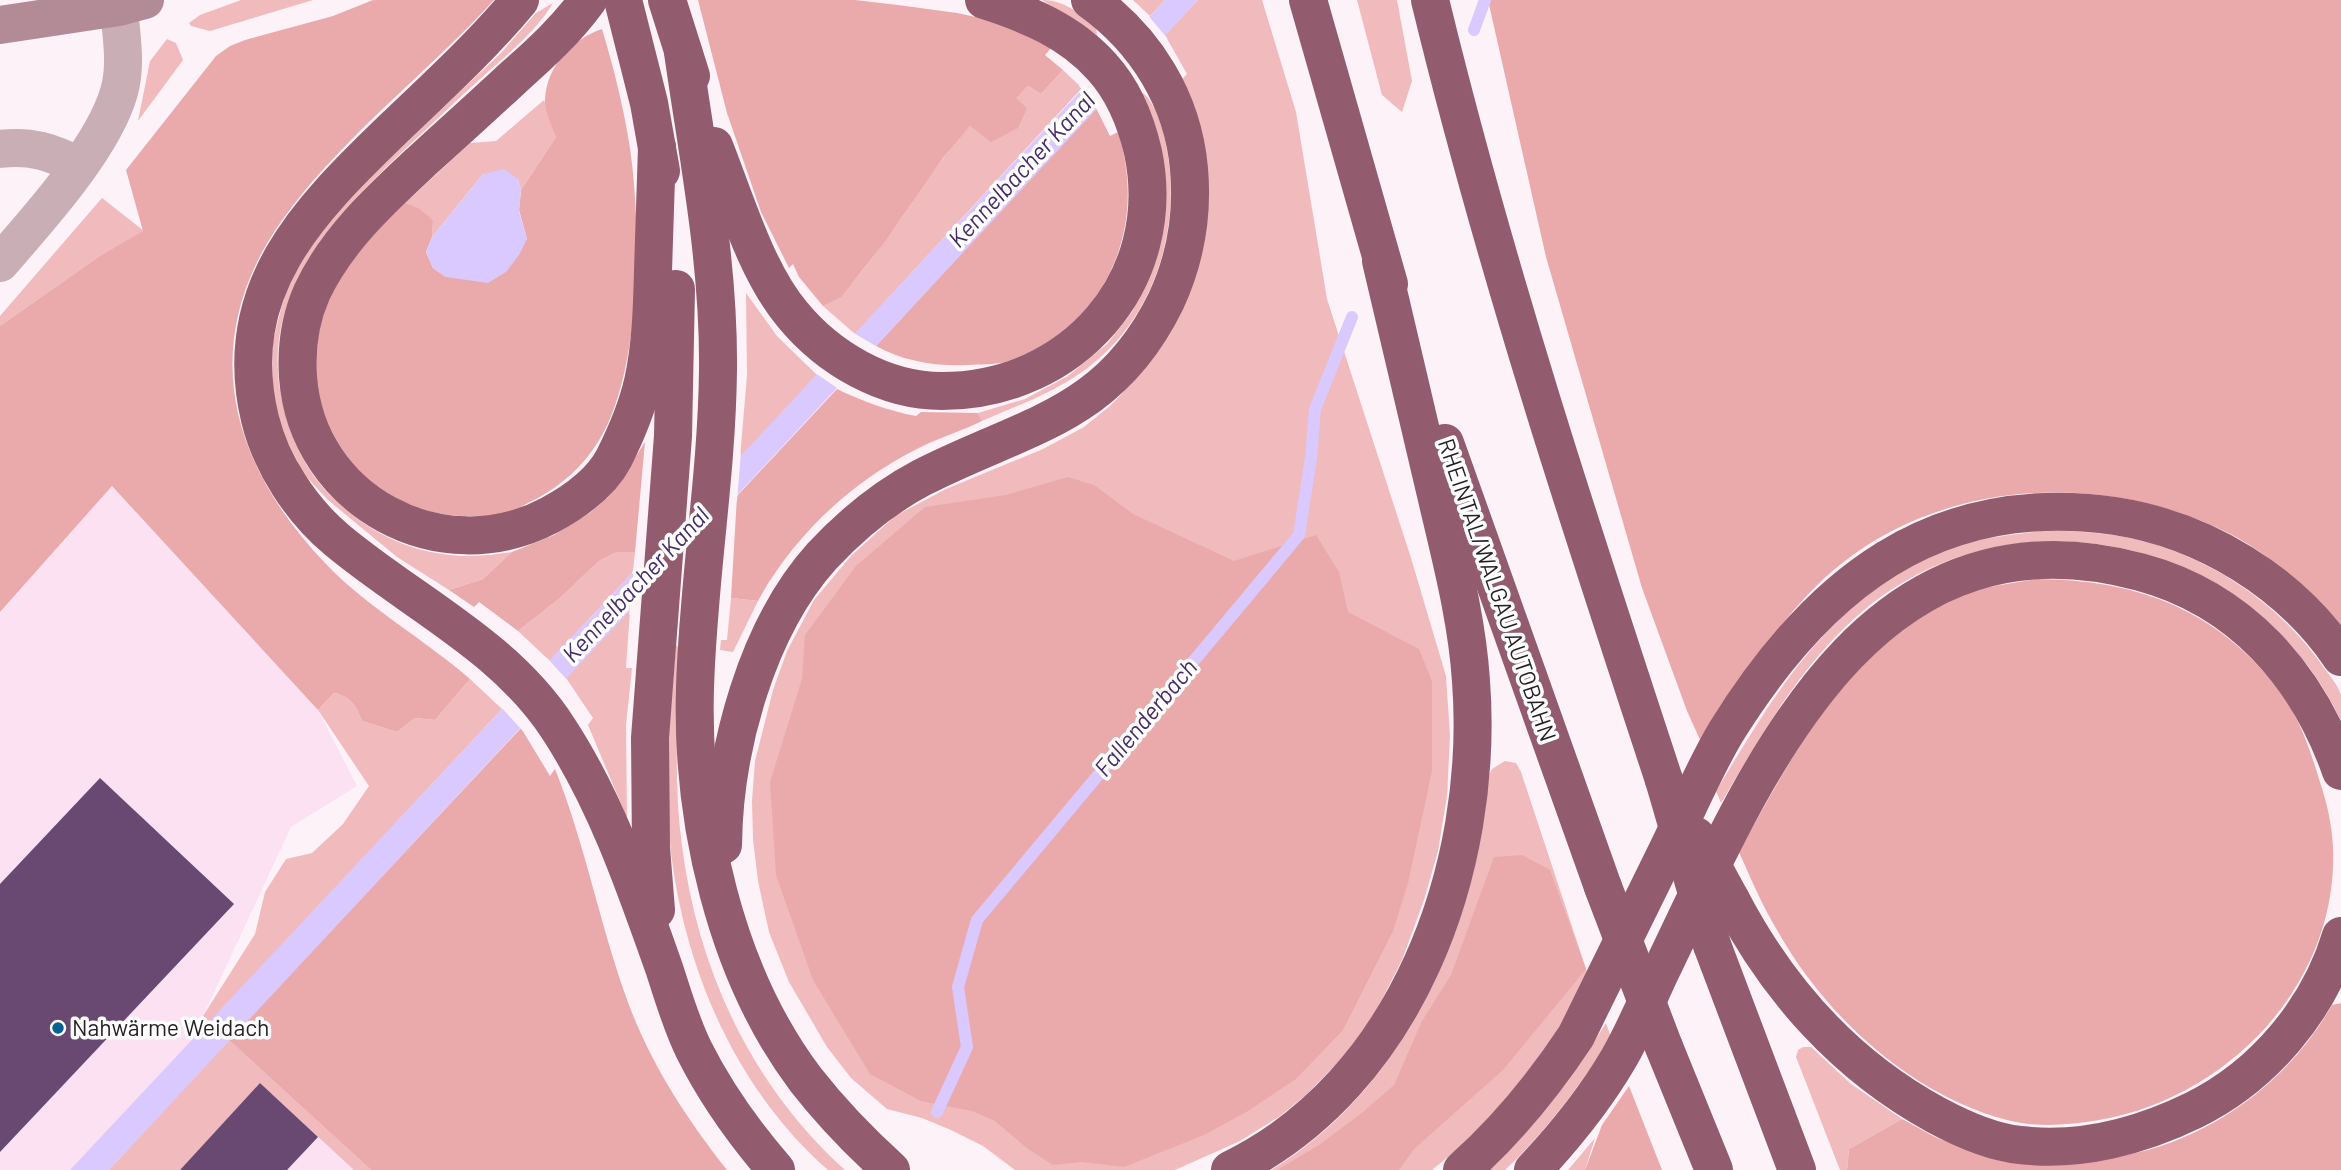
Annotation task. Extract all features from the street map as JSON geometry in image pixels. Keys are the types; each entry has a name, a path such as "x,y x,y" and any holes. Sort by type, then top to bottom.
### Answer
{"highway":[{"path":"520,0 499,25 339,181 287,246 272,277 255,341 256,403 263,434 281,471 301,502 329,534 360,560 457,627 522,681 571,748 621,854 682,1023 709,1078 742,1130 776,1170"},
{"path":"588,0 576,17 540,54 360,220 331,257 311,295 299,331 299,390 305,417 316,443 343,482 389,517 419,529 439,534 478,536 506,532 537,522 566,506 589,488 612,461 629,425 642,386 649,351 657,147"},
{"path":"675,24 712,139 746,229 773,285 797,320 845,360 892,383 929,391 979,389 1023,377 1072,349 1094,329 1110,309 1133,267 1142,243 1149,193 1146,165 1135,121 1102,67 1083,49 1046,24 984,0"},
{"path":"1430,0 1476,182 1613,626 1664,780 1712,945 1797,1170"},
{"path":"723,903 724,825 728,782 737,734 762,656 780,617 800,584 843,534 886,499 919,479 1035,427 1086,400 1108,382 1130,358 1155,323 1175,282 1187,235 1191,192 1188,154 1178,115 1148,56 1102,9"},
{"name":"RHEINTAL/WALGAU AUTOBAHN","path":"1312,13 1381,261 1603,887 1714,1170"},
{"path":"627,16 657,147 676,259 673,436 650,738 651,836 664,968"},
{"path":"675,24 713,247 718,372 695,687 695,737 701,808 732,934 763,1009 790,1057 830,1109 891,1170"},
{"path":"1230,1170 1262,1154 1312,1118 1356,1073 1398,1012 1421,967 1438,923 1466,807 1473,721 1467,642 1444,530 1381,261"},
{"path":"1462,1170 1520,1114 1576,1036 1710,760 1745,704 1788,646 1823,607 1849,584 1885,559 1950,529 1998,517 2085,513 2134,519 2174,530 2216,548 2241,563 2292,601 2341,657"},
{"path":"1533,1170 1586,1108 1619,1057 1742,806 1801,710 1858,643 1902,607 1953,579 1985,568 2041,561 2094,563 2153,575 2190,590 2220,607 2245,626 2294,677 2312,705 2333,747 2341,771"},
{"path":"1664,780 1773,970 1812,1018 1855,1061 1901,1096 1949,1122 1996,1141 2043,1147 2087,1144 2156,1127 2207,1104 2256,1068 2297,1024 2327,971 2341,936"},
{"path":"861,1140 886,1158 911,1170"}],"main road":[{"path":"0,25 132,4"}],"street":[{"path":"0,263 79,166 107,122 119,92 132,4"},
{"path":"0,149 14,147 49,151 79,166"}],"shaded area":[{"path":"241,0 313,0 210,31 189,23 200,15"},
{"path":"373,0 494,0 338,153 291,208 261,254 242,300 233,346 234,392 245,437 264,481 291,523 342,580 470,679 435,720 415,718 397,732 362,721 352,702 334,693 318,710 112,486 0,612 0,326 101,255 143,231 126,170 216,56 245,40 333,16"},
{"path":"698,0 855,0 957,13 999,22 1052,47 1045,55 1063,70 1041,94 1028,86 1016,98 1027,108 1018,128 991,142 970,126 943,158 885,242 841,297 823,306 799,277 793,264 789,268 761,212 727,113"},
{"path":"1042,0 1071,8 1096,27 1097,35"},
{"path":"1133,0 1165,0 1150,16"},
{"path":"1198,0 1262,0 1296,112 1327,299 1411,558 1446,676 1450,736 1447,796 1438,851 1402,960 1374,1015 1342,1058 1306,1095 1280,1116 1240,1141 1175,1170 1015,1170 983,1146 951,1130 922,1118 887,1109 851,1078 827,1047 789,982 769,932 758,881 753,839 755,761 773,690 787,651 814,600 851,556 895,516 946,489 1043,449 1084,427 1131,384 1202,132 1182,79 1187,74 1165,35"},
{"path":"1357,0 1397,0 1412,81 1402,112 1382,95"},
{"path":"1488,0 2341,0 2341,625 2305,588 2265,555 2236,537 2189,516 2138,501 2086,494 2034,493 1982,500 1932,514 1885,535 1841,564 1800,603 1782,625 1701,742 1642,588 1546,257"},
{"path":"553,3 519,44 399,155 350,205 309,259 293,289 283,321 278,354 280,390 287,419 303,459 329,494 369,527 413,547 461,556 512,552 483,579 449,590 397,557 328,500 303,473 280,426 272,388 273,340 286,290 306,250 361,185 502,52 536,13"},
{"path":"602,29 627,128 636,213 637,254 631,338 612,413 598,442 571,475 554,488 511,512 471,516 435,513 403,501 374,484 351,460 332,432 320,401 315,367 318,332 323,313 351,261 405,203 418,208 433,220 432,237 426,252 433,268 446,277 527,239 519,210 521,190 556,137 545,103 547,87 563,55 581,40"},
{"path":"167,39 176,43 183,60 138,121 150,61"},
{"path":"1063,70 1082,88 855,334 823,306 843,292 882,246 941,161 967,129 1028,86 1041,94"},
{"path":"1143,93 1155,109 1165,141 1171,201 1162,257 1140,309 1124,333 1082,372 1046,393 982,421 978,413 1025,399 1068,376 1107,344 1132,312 1156,259 1140,96"},
{"path":"544,100 556,137 521,190 518,179 483,174 432,237 433,220 405,203 470,143 496,141"},
{"path":"1096,108 1110,136 1118,132 1126,168 1127,204 1122,239 1111,271 1093,300 1069,326 1040,347 1005,362 992,364 933,364 897,356 876,346"},
{"path":"102,198 144,231 101,255 0,326 0,316"},
{"path":"746,293 777,336 817,375 740,458 747,375"},
{"path":"837,389 906,414 916,416 921,412 978,413 982,421 889,464 824,515 788,556 758,601 731,598 737,496"},
{"path":"645,442 635,552 617,552 599,561 560,598 518,631 479,602 474,607 449,590 483,579 512,552 554,535 591,512 619,483"},
{"path":"1068,477 1094,485 1133,514 1234,561 1316,535 1339,572 1348,612 1419,649 1432,681 1432,771 1408,883 1393,931 1343,1030 1296,1079 1248,1111 1204,1135 1124,1167 1082,1162 1053,1165 1028,1149 995,1121 972,1111 921,1101 870,1074 813,980 776,875 770,782 802,679 805,635 856,566 925,507 1006,495"},
{"path":"112,486 318,710 357,786 291,827 203,1016 371,1170 0,1170 0,612"},
{"path":"2050,530 2113,535 2150,543 2201,563 2248,590 2308,646 2334,681 2341,695 2341,721 2304,660 2255,611 2197,574 2133,551 2066,541 1997,547 1931,568 1870,605 1847,626 1825,648 1787,697 1721,803 1716,791 1758,722 1804,659 1857,603 1889,579 1925,558 1954,546"},
{"path":"617,552 635,552 633,572 550,661 518,631 560,598 599,561"},
{"path":"2037,579 2105,585 2167,602 2195,616 2248,655 2281,692 2301,729 2325,798 2333,847 2330,897 2317,944 2296,987 2267,1026 2232,1060 2191,1087 2147,1107 2099,1120 2053,1125 2018,1123 1972,1108 1937,1092 1874,1048 1820,992 1797,962 1766,911 1739,852 1779,780 1825,709 1880,647 1913,622 1964,594"},
{"path":"731,598 758,601 733,652 720,650 721,640 727,640"},
{"path":"630,610 626,668 632,668 626,725 627,818 588,725 593,718 566,678"},
{"path":"676,645 680,650 677,748 679,822 690,892 701,937 734,1023 756,1063 782,1101 812,1137 845,1170 828,1170 788,1130 754,1085 726,1036 703,984 686,930 674,874 668,818 667,762"},
{"path":"470,679 502,709 210,1022 203,1016 255,934 265,892 286,859 312,853 343,824 369,786 318,710 334,693 352,702 362,721 397,732 415,718 435,720"},
{"path":"521,728 550,776 555,769 576,827 619,976 638,1028 672,1091 727,1170 371,1170 229,1040"},
{"path":"1505,761 1516,763 1521,772 1589,978 1552,1041 1507,1101 1432,1170 1271,1170 1308,1144 1342,1114 1372,1081 1422,1006 1458,924 1471,881 1482,829 1489,775 1492,769"},
{"path":"1522,855 1550,870 1586,969 1503,1070 1414,1149 1399,1170 1277,1170 1319,1145 1394,1085 1422,1021 1451,975 1494,857"},
{"path":"2341,1003 2341,1170 1847,1170 1849,1149 1902,1119 1938,1138 1971,1145 2107,1156 2126,1155 2158,1147 2189,1135 2246,1102 2294,1058 2332,1005"},
{"path":"1606,1023 1611,1037 1562,1107 1505,1170 1488,1170 1552,1100"},
{"path":"229,1040 371,1170 354,1170 260,1083 180,1170 109,1170"},
{"path":"1811,1047 1851,1084 1902,1119 1849,1149 1847,1170 1840,1170 1796,1057 1798,1050"},
{"path":"1629,1086 1662,1170 1585,1170 1602,1125"},
{"path":"1595,1138 1585,1170 1568,1170"}],"water":[{"name":"Kennelbacher Kanal","path":"1165,0 1198,0 109,1170 70,1170 591,617"},
{"path":"504,169 518,179 521,190 519,211 527,239 519,255 506,272 488,283 446,277 433,268 426,252 432,237 483,174"}],"pier":[{"path":"1147,14 1167,38 1098,111 1079,86"},
{"path":"852,332 879,348 840,390 814,372"},
{"path":"741,452 737,501 629,615 634,566"},
{"path":"547,658 568,681 523,731 500,706"}],"building":[{"name":"Nahwärme Weidach","path":"100,778 234,904 0,1152 0,884"},
{"path":"260,1083 318,1137 287,1170 180,1170"}],"waterway":[{"name":"Fallenderbach","path":"1474,30 1485,0"},
{"name":"Fallenderbach","path":"937,1112 967,1047 958,987 977,920 1299,535 1311,458 1315,409 1352,317"}],"place":[{"name":"Nahwärme Weidach","path":"58,1028"}]}
